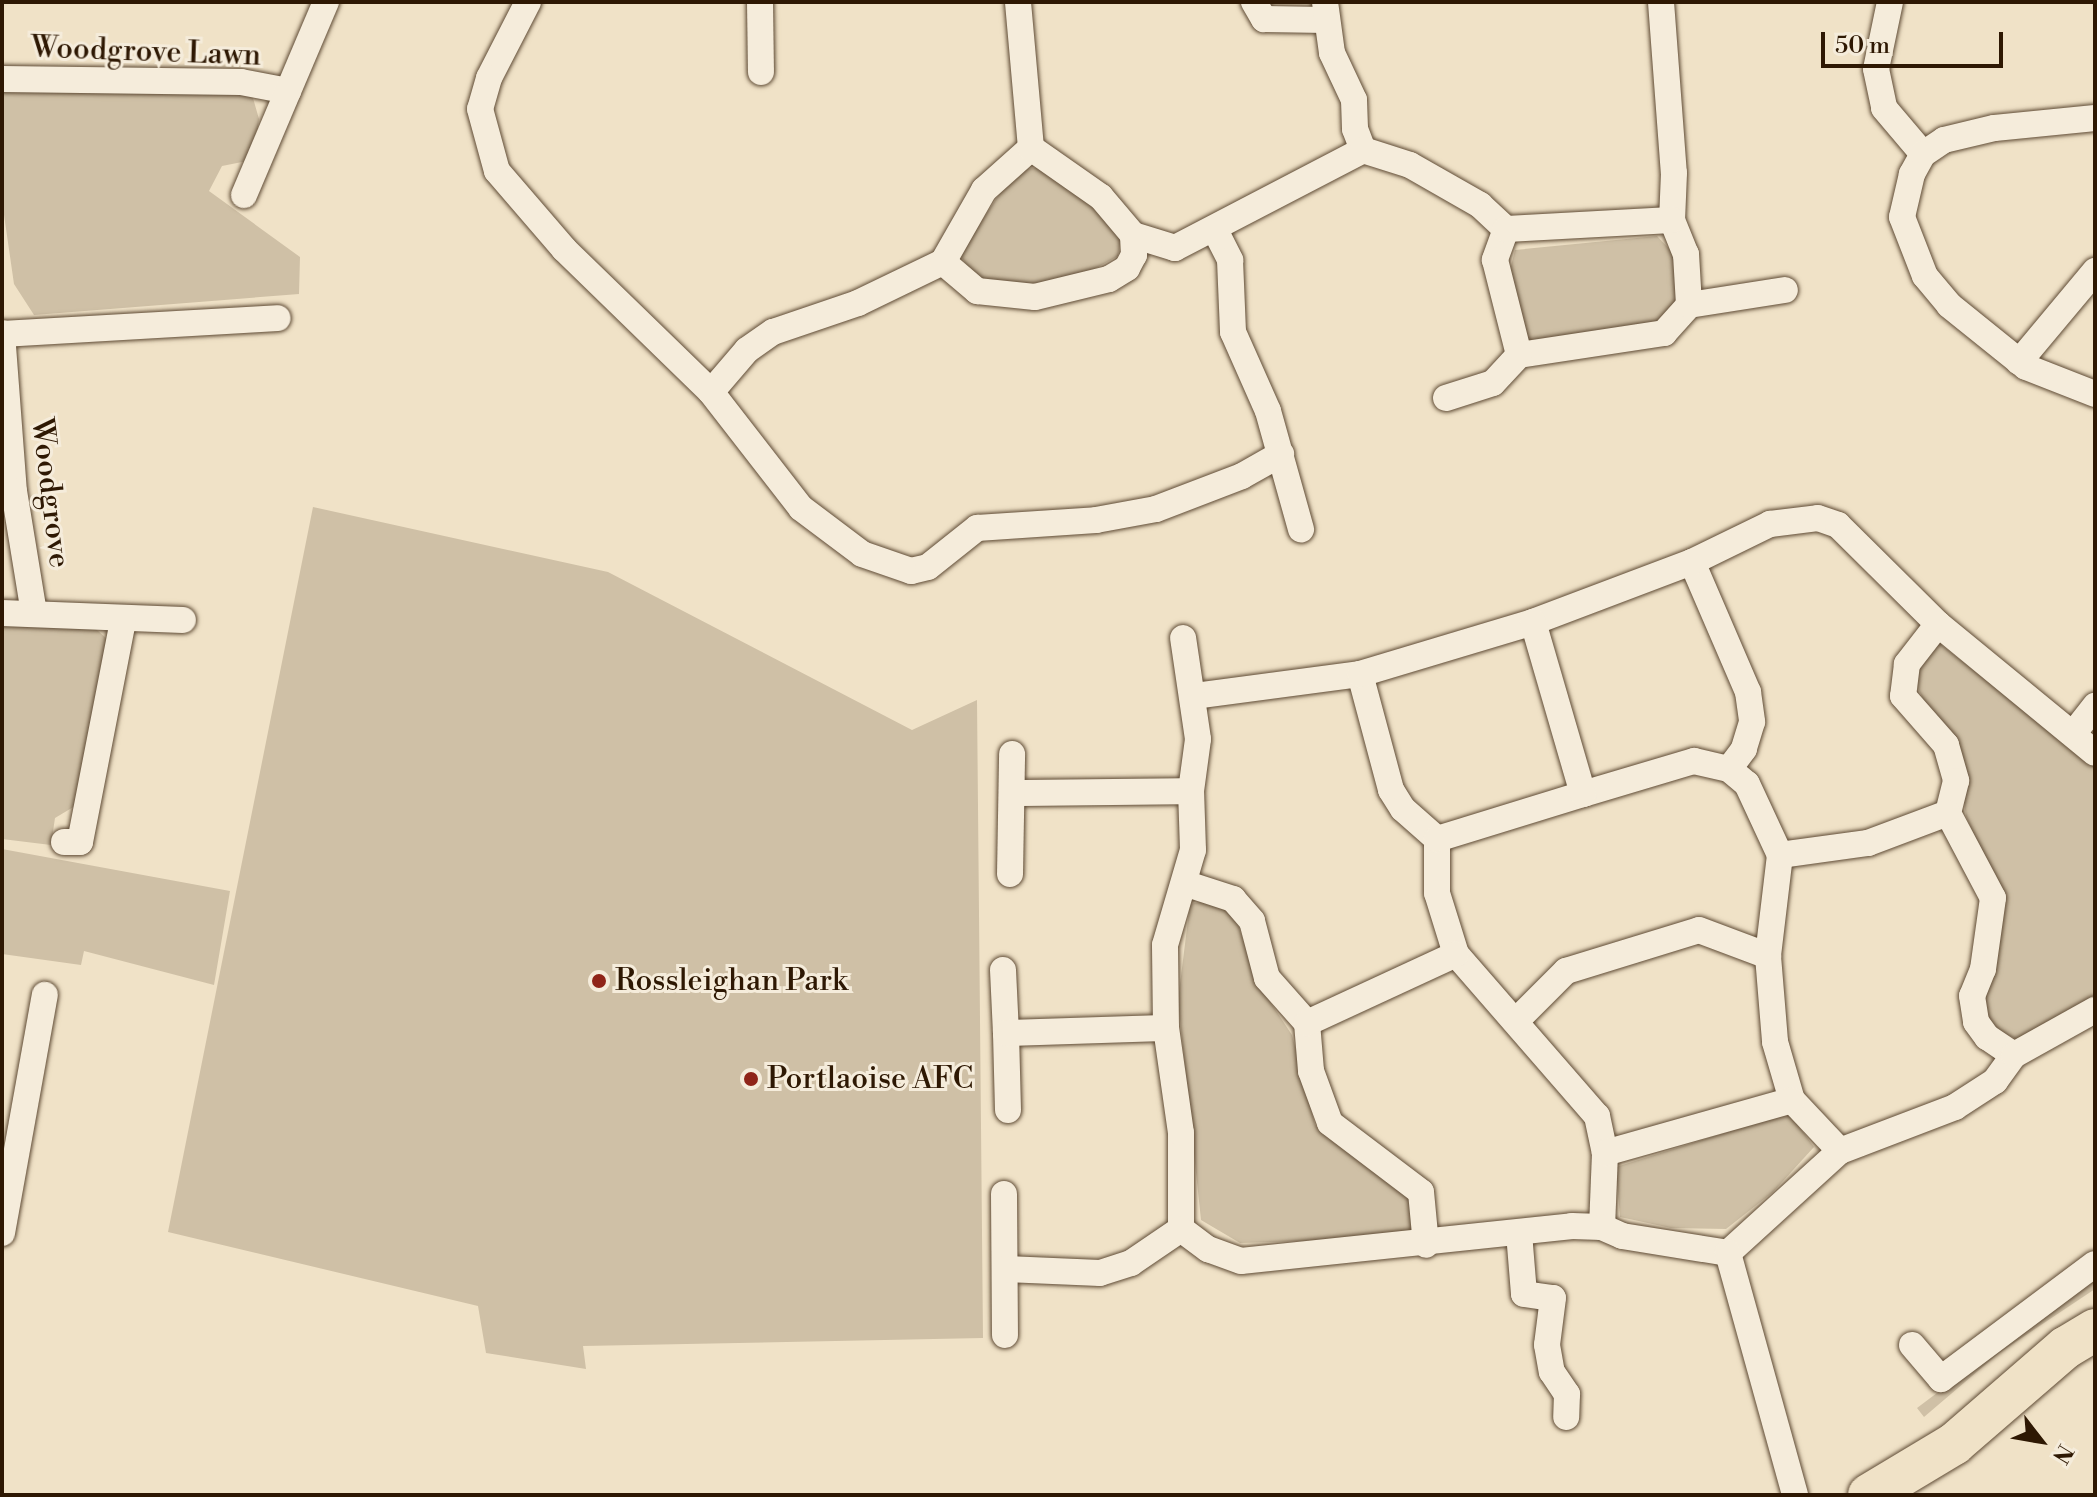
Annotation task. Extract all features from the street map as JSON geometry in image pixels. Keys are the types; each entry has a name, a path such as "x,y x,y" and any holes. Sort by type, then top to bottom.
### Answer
{"main road":[{"path":"1869,1495 1954,1444 2065,1348 2095,1330"}],"street":[{"name":"Woodgrove Lawn","path":"244,195 326,2"},
{"path":"528,2 489,78 480,109 497,171 564,249 711,392 801,508 862,554 911,571 928,567 977,528 1096,520 1156,509 1242,476 1281,454"},
{"path":"760,2 761,72"},
{"path":"1018,2 1031,148 1101,197 1133,235 1175,248 1215,230 1363,150 1421,170 1480,205 1506,229 1672,220"},
{"path":"1254,2 1264,19 1325,11 1332,53 1354,100 1355,129 1363,150"},
{"path":"1661,2 1674,173 1672,220 1686,254 1689,305"},
{"path":"1890,2 1879,41 1879,82 1884,108 1923,154"},
{"name":"Woodgrove Lawn","path":"2,79 241,82 288,91"},
{"path":"2095,118 1994,128 1944,140 1923,154 1912,174 1902,217 1925,276 1949,305 2019,362 2095,394"},
{"path":"711,392 747,350 773,332 858,303 943,262 984,190 1031,148"},
{"path":"1506,229 1495,260 1519,355"},
{"path":"1215,230 1230,260 1233,332 1248,359 1281,454 1301,529"},
{"path":"943,262 977,291 1035,297 1109,279 1127,268 1134,255 1133,235"},
{"path":"2019,362 2095,271"},
{"path":"1446,398 1493,383 1519,355 1664,333 1689,305 1785,290"},
{"name":"Woodgrove","path":"34,613 14,491 2,333 278,318"},
{"path":"1195,696 1360,674 1533,622 1692,562 1770,524 1818,518 1838,525 1938,624 2095,753"},
{"path":"1692,562 1748,692 1752,722 1744,749 1729,769"},
{"name":"Woodgrove","path":"2,613 123,621 183,620"},
{"path":"64,842 80,842 123,621"},
{"path":"1533,622 1583,794"},
{"path":"1938,624 1907,664 1903,696 1946,745 1956,781 1948,813 1993,898 1983,969 1972,996 1976,1022 1987,1037 2014,1055"},
{"path":"1181,1229 1181,1133 1166,1028 1165,945 1193,850 1191,791 1198,739 1195,696 1183,638"},
{"path":"1360,674 1391,790 1403,809 1437,839 1437,893 1456,954 1597,1116 1605,1153 1602,1227"},
{"path":"2073,734 2095,706"},
{"path":"1010,874 1012,754"},
{"path":"1437,839 1694,761 1729,769 1747,784 1780,855 1768,956 1775,1042 1792,1100 1840,1151"},
{"path":"1012,793 1191,791"},
{"path":"1780,855 1868,843 1948,813"},
{"path":"1184,883 1233,899 1252,921 1267,978 1307,1023 1311,1071 1330,1123 1421,1192 1426,1245"},
{"path":"1516,1021 1566,971 1699,930 1768,956"},
{"path":"1307,1023 1456,954"},
{"path":"1003,970 1008,1110"},
{"path":"2,1233 45,995"},
{"path":"1728,1253 1840,1151 1955,1107 1995,1081 2014,1055 2095,1010"},
{"path":"1006,1033 1166,1028"},
{"path":"1605,1153 1792,1100"},
{"path":"1004,1194 1005,1335"},
{"path":"1181,1229 1208,1249 1241,1261 1602,1227 1622,1236 1728,1253"},
{"path":"1006,1269 1100,1273 1131,1263 1181,1229"},
{"path":"1519,1233 1524,1294 1553,1298 1547,1345 1552,1372 1567,1394 1566,1417"},
{"path":"1728,1253 1795,1495"},
{"path":"1912,1345 1941,1379 2095,1264"}],"shaded area":[{"path":"2,87 251,91 259,119 256,141 247,161 222,166 209,191 300,257 299,294 34,315 14,284 2,201"},
{"path":"1047,168 1078,190 1121,238 1118,256 1087,273 1037,284 975,280 960,254 1002,190 1023,169"},
{"path":"1657,236 1673,253 1676,301 1660,321 1532,342 1525,337 1510,270 1515,250"},
{"name":"Rossleighan Park","path":"313,507 608,572 912,730 977,700 983,1338 583,1346 586,1369 486,1353 478,1306 168,1232"},
{"path":"2,623 89,623 106,638 110,652 80,803 55,818 51,845 2,839"},
{"path":"1940,644 2095,765 2095,1000 2017,1039 1991,1028 1981,998 2004,905 1966,816 1961,781 1912,675 1927,650"},
{"path":"2,849 230,891 214,985 84,951 81,965 2,954"},
{"path":"1214,899 1232,908 1259,985 1292,1035 1315,1125 1412,1193 1416,1227 1403,1238 1240,1243 1201,1220 1178,1000 1190,904"},
{"path":"1789,1113 1814,1147 1773,1192 1726,1229 1671,1228 1620,1217 1616,1167"},
{"path":"2095,1274 2095,1289 1999,1353 1924,1417 1917,1408"}],"place":[{"name":"Rossleighan Park","path":"599,981"},
{"name":"Portlaoise AFC","path":"751,1079"}]}
